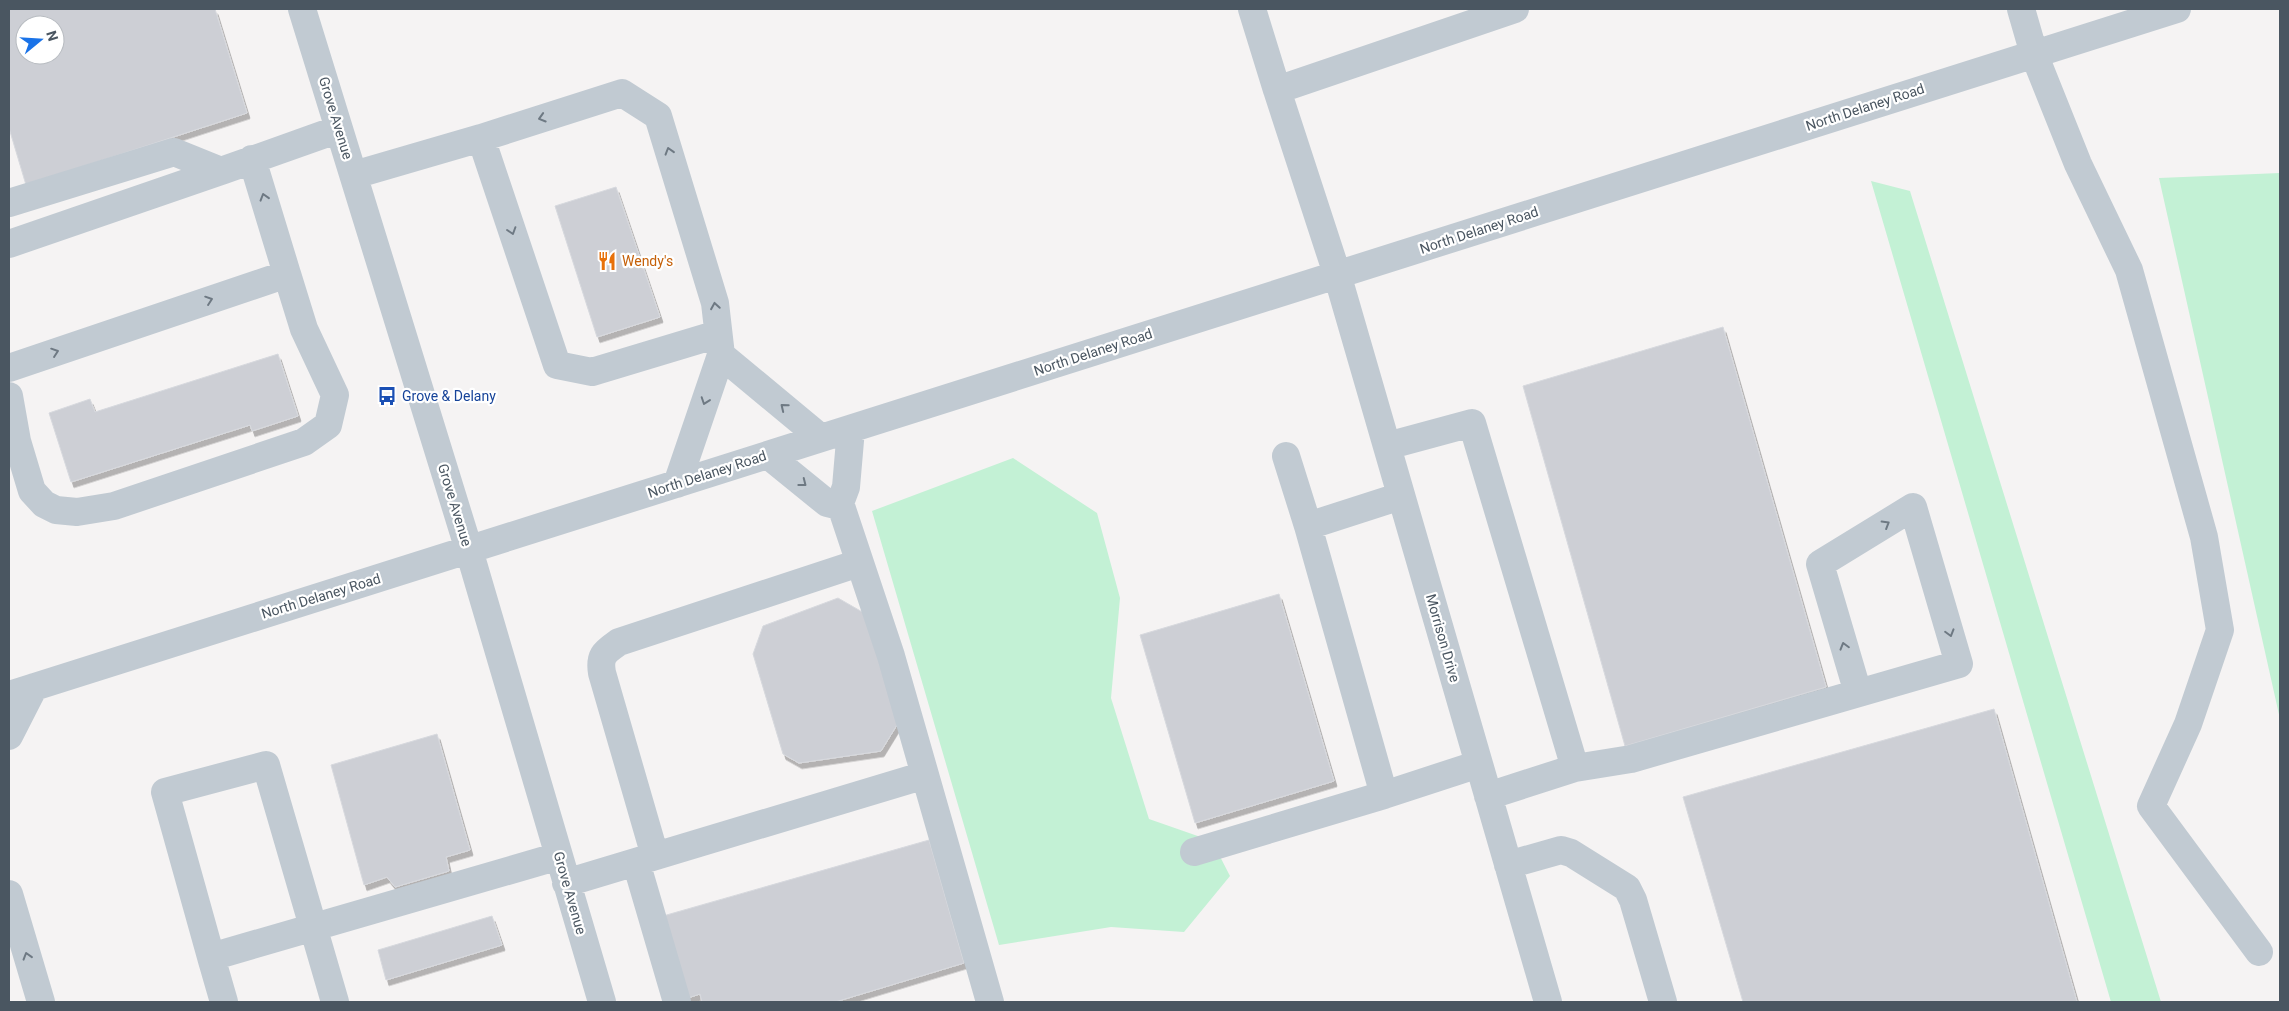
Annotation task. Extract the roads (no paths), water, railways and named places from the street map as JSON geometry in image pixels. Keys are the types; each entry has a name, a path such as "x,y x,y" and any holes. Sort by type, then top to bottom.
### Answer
{"street":[{"name":"Grove Avenue","path":"302,9 469,550 602,1002"},
{"name":"Morrison Drive","path":"1252,9 1337,274 1548,1002"},
{"path":"1277,90 1515,9"},
{"path":"2021,9 2034,54 2078,164 2129,270 2204,537 2220,630 2188,724 2151,806 2259,952"},
{"name":"North Delaney Road","path":"9,695 2177,9"},
{"path":"354,174 481,138 622,93 658,116 715,303 719,345 677,484"},
{"path":"9,244 339,129"},
{"path":"481,138 557,365 592,372 719,345"},
{"path":"9,203 174,152 221,171"},
{"path":"9,396 17,441 32,491 44,504 56,510 77,512 114,506 304,442 328,425 335,396 304,329 252,159"},
{"path":"9,368 287,274"},
{"path":"719,345 822,438"},
{"path":"1387,446 1472,423 1575,768"},
{"path":"851,429 846,487 840,504 858,563 891,656 990,1002"},
{"path":"768,455 827,503 840,504"},
{"path":"1286,456 1308,526 1384,795"},
{"path":"1308,526 1401,496"},
{"path":"1488,796 1575,768 1631,759 1959,664 1913,507 1820,564 1858,693"},
{"path":"677,1002 600,661 606,651 619,642 858,563"},
{"path":"9,736 34,687"},
{"path":"1194,852 1384,795 1479,764"},
{"path":"224,1002 165,792 266,765 335,1002"},
{"path":"566,883 925,775"},
{"path":"1508,865 1561,850 1585,860 1627,888 1633,900 1663,1002"},
{"path":"211,957 559,856"},
{"path":"9,894 41,1002"}],"place":[{"name":"Wendy's","path":"607,261"},
{"name":"Grove & Delany","path":"387,396"}]}
